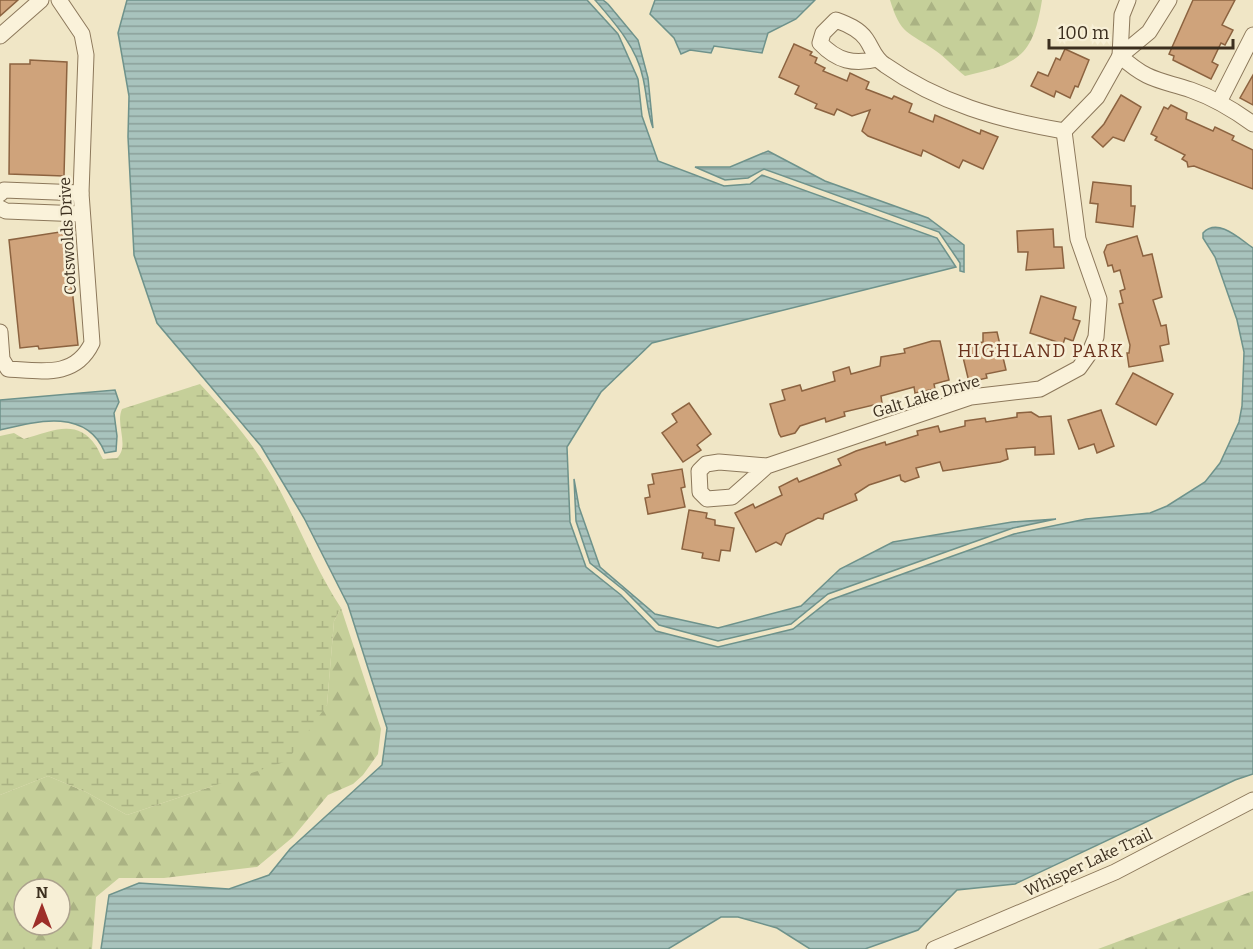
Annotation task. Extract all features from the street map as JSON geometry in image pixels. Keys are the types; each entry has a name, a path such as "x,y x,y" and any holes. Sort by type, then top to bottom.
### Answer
{"street":[{"path":"0,36 41,0"},
{"name":"Cotswolds Drive","path":"0,332 2,359 8,369 48,371 72,366 84,358 92,342 81,193 86,55 82,34 59,0"},
{"path":"1120,56 1122,15 1128,0"},
{"path":"877,59 932,94 962,106 1064,131 1097,97 1120,56 1149,32 1169,0"},
{"path":"1219,102 1253,35"},
{"path":"1120,56 1153,80 1191,90 1219,102 1253,124"},
{"name":"Galt Lake Drive","path":"767,466 971,398 1040,389 1079,368 1089,354 1096,337 1099,300 1078,239 1064,131"},
{"path":"0,194 4,190 81,193"},
{"path":"0,208 6,211 82,214"},
{"name":"Whisper Lake Trail","path":"934,949 1115,872 1253,800"}],"green space":[{"path":"890,0 1042,0 1034,34 1020,55 998,67 965,76 940,54 902,27"},
{"path":"200,384 239,429 265,465 341,608 334,621 327,705 287,761 127,815 86,792 48,776 0,795 0,436 14,433 24,439 53,430 72,429 89,437 103,459 117,458 122,447 120,415 122,409"},
{"path":"341,608 381,729 378,754 363,775 353,784 328,795 293,837 257,867 164,878 119,878 96,897 92,949 0,949 0,795 48,776 86,792 127,815 213,786 327,705 334,621"},
{"path":"1253,891 1253,949 1098,949"}],"water":[{"path":"127,0 587,0 618,34 638,79 642,116 658,161 724,186 750,184 762,175 937,238 956,267 652,343 601,392 567,447 570,522 586,567 621,595 656,631 718,647 793,629 830,600 1014,534 1086,519 1150,513 1167,506 1205,482 1220,463 1239,422 1242,406 1244,352 1237,320 1215,257 1203,238 1203,233 1215,227 1235,235 1253,248 1253,774 1235,780 1015,884 957,890 918,930 865,949 810,949 777,928 738,917 721,917 668,949 101,949 109,895 139,883 229,889 269,875 290,849 382,765 387,728 348,605 304,518 261,446 157,323 134,255 128,137 129,96 118,33"},
{"path":"595,0 603,0 608,4 638,40 648,78 653,128 636,56 617,27"},
{"path":"655,0 815,0 796,19 768,33 762,53 714,46 711,53 690,50 681,54 674,38 650,14"},
{"path":"768,151 825,181 928,218 964,245 964,272 960,271 960,263 939,232 764,169 748,178 725,180 695,167 730,167"},
{"path":"115,390 119,402 114,413 116,451 105,453 97,439 86,429 60,421 29,423 0,430 0,400"},
{"path":"574,479 579,507 600,567 655,614 718,628 801,606 840,569 893,542 1012,522 1056,519 1013,528 828,594 791,624 718,641 659,625 625,591 590,563 576,521"}],"building":[{"path":"0,0 18,0 0,16"},
{"path":"1193,0 1235,0 1222,25 1233,30 1225,45 1221,43 1212,62 1218,65 1211,79 1173,60 1174,56 1169,54"},
{"path":"794,44 812,52 810,55 817,58 815,63 825,68 823,71 847,81 850,73 869,82 866,89 892,99 894,96 912,104 909,112 933,122 935,115 980,134 981,130 998,137 983,169 963,160 959,168 923,150 921,156 868,136 862,131 870,110 852,116 837,109 834,115 815,108 817,104 795,94 799,86 779,77"},
{"path":"1065,49 1089,60 1078,87 1075,86 1070,98 1056,91 1054,97 1031,86 1038,72 1048,76 1056,58 1060,60"},
{"path":"30,60 67,62 64,176 9,174 10,64 30,64"},
{"path":"1253,75 1253,105 1240,98"},
{"path":"1121,95 1141,107 1124,141 1113,137 1103,147 1092,137 1104,124"},
{"path":"1171,105 1187,113 1186,119 1213,131 1215,127 1234,136 1232,140 1253,150 1253,189 1194,166 1188,167 1187,162 1182,159 1185,155 1155,140 1157,137 1151,134 1164,107 1168,109"},
{"path":"1093,182 1131,186 1131,206 1135,206 1133,227 1096,222 1098,204 1090,203"},
{"path":"1053,229 1054,247 1062,247 1064,268 1026,270 1028,252 1018,252 1017,231"},
{"path":"66,231 78,345 39,349 38,346 20,348 9,240"},
{"path":"1137,236 1143,256 1152,254 1162,297 1153,300 1161,326 1166,325 1169,344 1160,346 1163,361 1129,367 1127,353 1129,353 1130,345 1119,304 1123,303 1120,291 1125,289 1120,270 1114,272 1112,265 1108,266 1104,252 1107,245"},
{"path":"1041,296 1076,307 1073,319 1080,321 1073,341 1065,338 1063,344 1030,333"},
{"path":"997,332 1006,370 986,374 987,378 969,382 962,353 971,351 970,345 983,342 983,333"},
{"path":"940,341 949,380 934,384 935,389 915,393 914,387 881,396 882,403 844,412 845,416 826,422 825,418 800,426 795,433 781,437 779,434 770,404 785,400 782,390 800,385 802,391 835,381 833,372 849,367 851,374 880,366 881,357 905,353 904,349"},
{"path":"1133,373 1173,394 1156,425 1116,404"},
{"path":"689,403 711,434 697,445 701,450 683,462 662,433 677,422 672,414"},
{"path":"1101,410 1114,446 1097,453 1094,444 1079,449 1068,420"},
{"path":"1031,412 1039,417 1051,416 1054,454 1035,455 1035,447 1006,449 1008,459 1000,462 943,471 940,462 916,468 919,477 905,482 901,480 900,475 869,485 855,494 857,500 824,514 823,519 818,518 786,534 781,545 776,542 756,552 735,513 753,504 755,508 782,495 779,487 797,478 799,482 841,465 838,459 856,451 885,442 886,445 918,435 917,431 938,426 940,432 965,426 965,421 985,418 986,422 1017,417 1017,413"},
{"path":"682,469 685,487 681,488 685,507 648,514 645,498 650,497 648,485 654,484 652,474"},
{"path":"689,510 707,513 706,518 715,520 715,525 734,528 730,551 721,550 719,561 702,558 703,553 682,549"}],"district":[{"name":"HIGHLAND PARK","path":"1041,351"}]}
